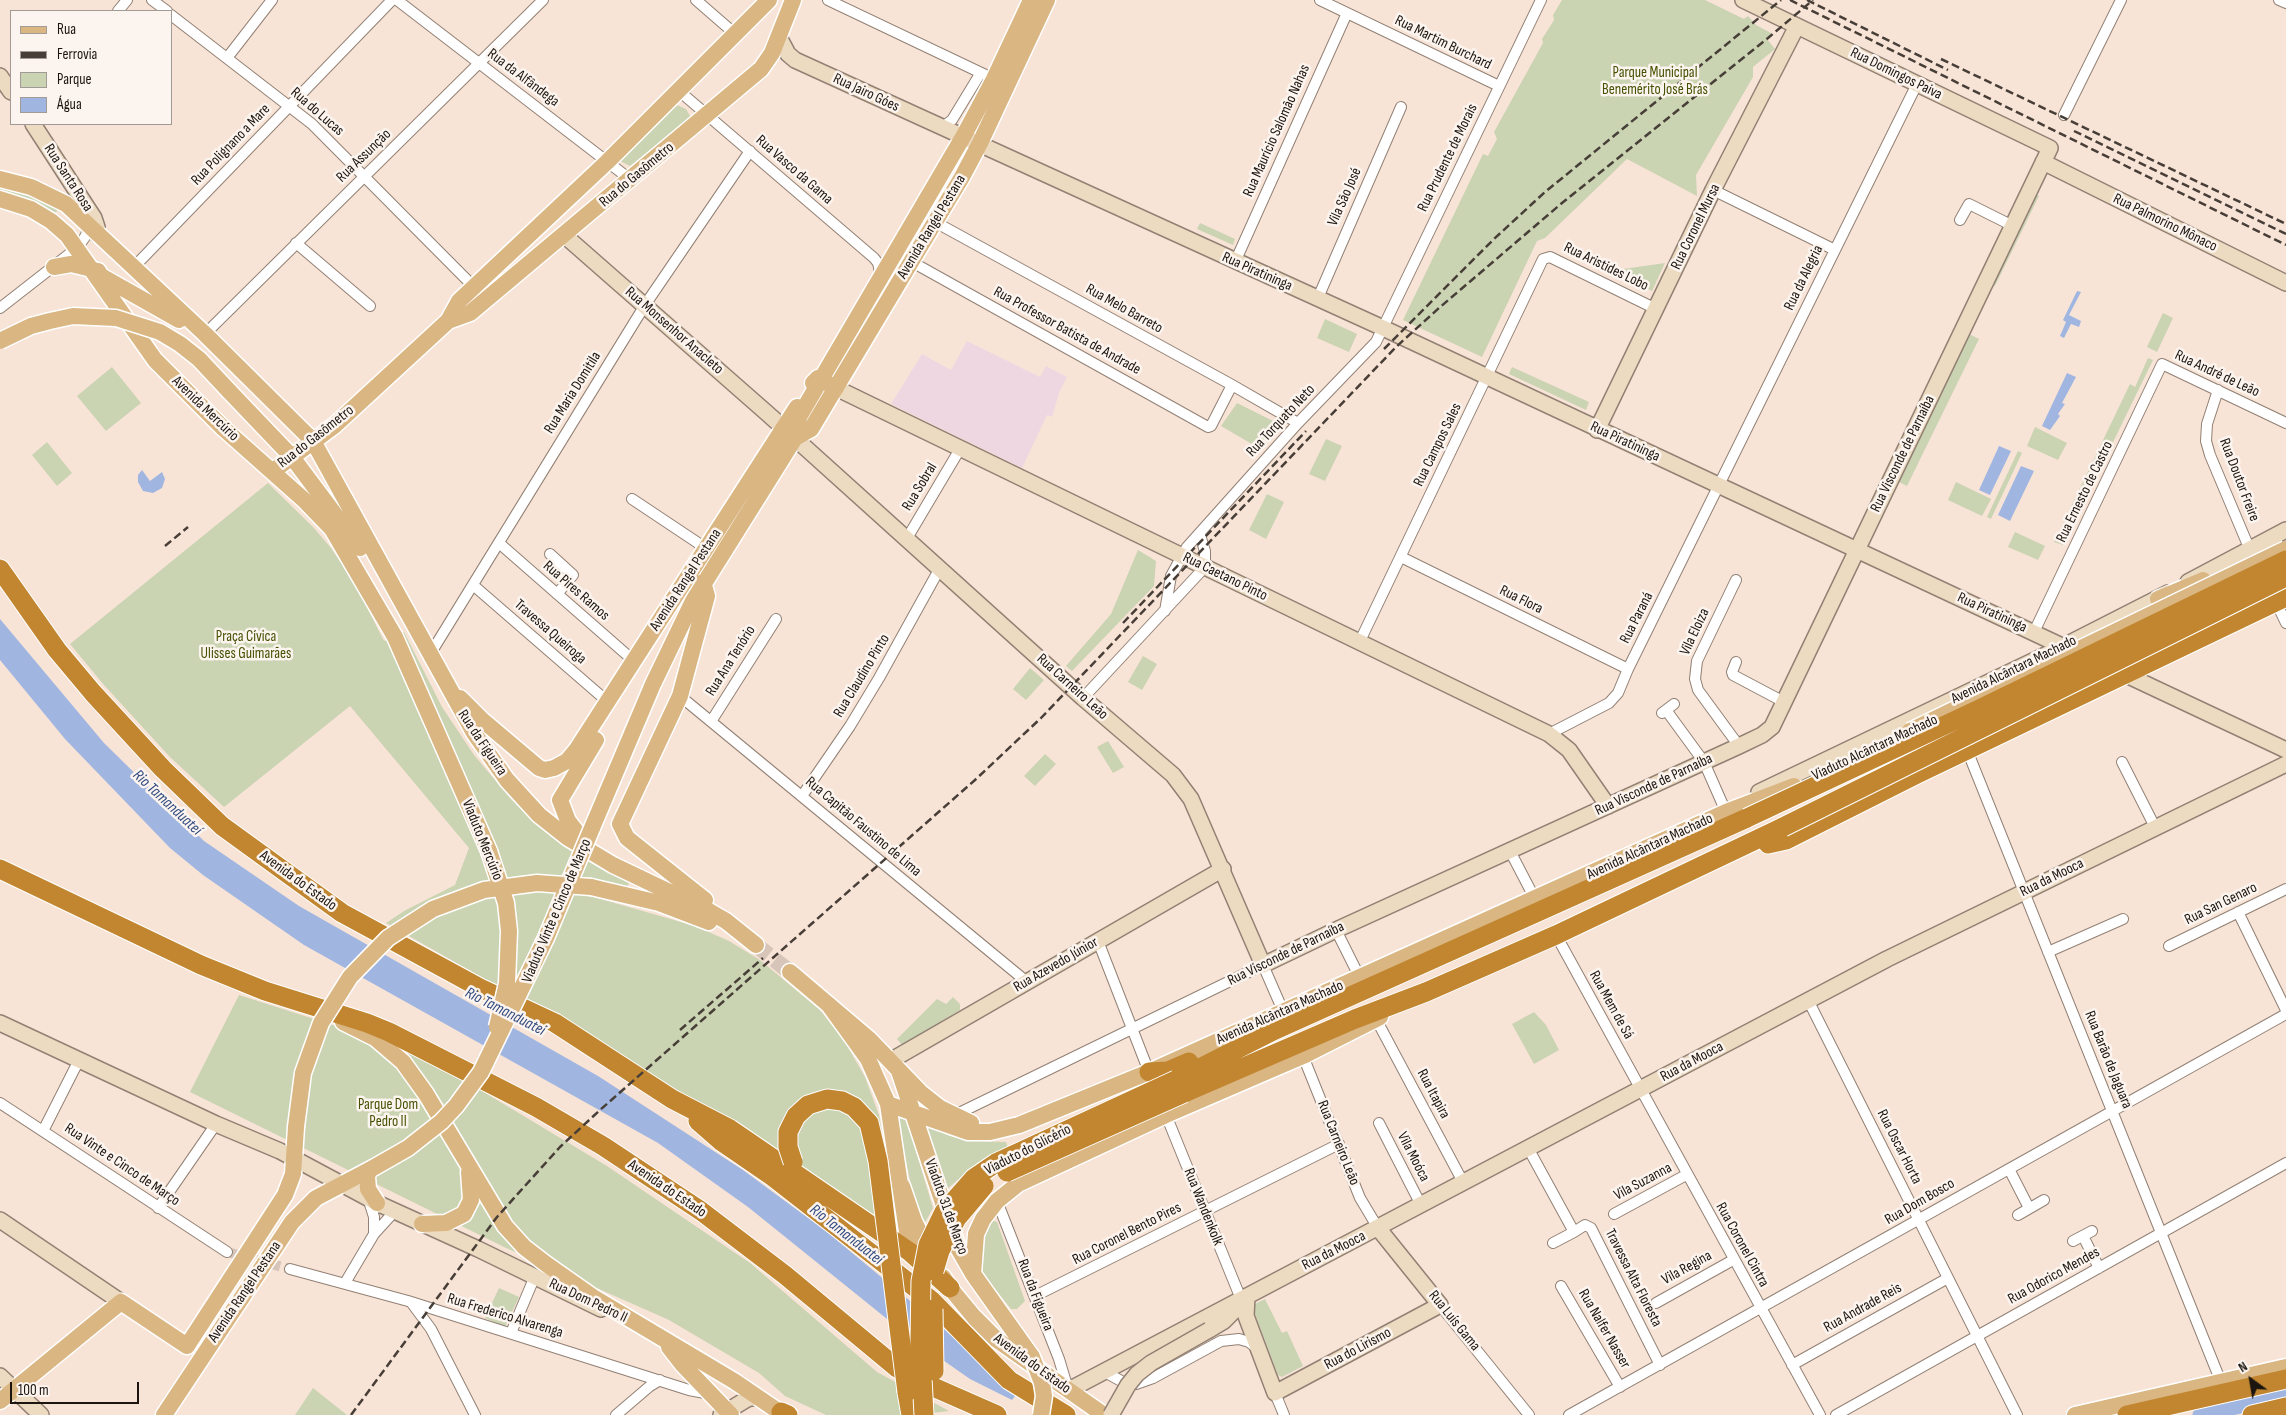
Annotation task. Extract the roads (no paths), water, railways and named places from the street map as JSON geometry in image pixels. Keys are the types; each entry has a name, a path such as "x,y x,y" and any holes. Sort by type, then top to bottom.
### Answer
{"highway":[{"name":"Viaduto Alcântara Machado","path":"1734,813 1930,732 2286,560"},
{"name":"Avenida do Estado","path":"0,569 57,650 93,693 163,769 222,826 342,913 480,988 555,1024 672,1099 730,1129 910,1252 950,1288"},
{"name":"Viaduto Alcântara Machado","path":"1752,843 2286,577"},
{"path":"1180,1086 1426,992 1556,935 1752,843 1771,844 1786,840 1967,750 2085,695 2281,599"},
{"name":"Avenida Alcântara Machado","path":"1180,1086 1275,1030 1704,838 1734,813"},
{"path":"1688,873 1704,838"},
{"name":"Avenida do Estado","path":"0,869 201,965 309,1006 343,1015 389,1032 536,1107 603,1146 701,1211 785,1275 897,1368 915,1379 998,1415"},
{"path":"1150,1072 1168,1071 1228,1045 1275,1030"},
{"name":"Viaduto do Glicério","path":"924,1415 920,1340 921,1281 928,1245 944,1212 974,1178 996,1164 1180,1086"},
{"name":"Viaduto do Glicério","path":"937,1415 934,1356 934,1274 945,1239 957,1218 972,1198 986,1184 1013,1168 1180,1086"},
{"name":"Avenida do Estado","path":"672,1099 722,1142 788,1189 943,1310 993,1366 1009,1380 1066,1415"},
{"path":"804,1181 793,1162 788,1147 788,1132 796,1116 808,1105 828,1099 842,1101 854,1106 869,1124 878,1161 911,1415"},
{"path":"910,1252 919,1271 943,1310"},
{"path":"2127,1415 2286,1379"},
{"path":"2252,1415 2286,1407"}],"main road":[{"name":"Rua do Gasômetro","path":"273,471 334,426 448,321 460,301 474,287 606,162 769,0"},
{"name":"Rua do Gasômetro","path":"448,321 470,313 708,116 761,69 779,37 793,0"},
{"name":"Avenida Rangel Pestana","path":"703,582 819,379 882,278 963,137 987,76 1031,0"},
{"name":"Avenida Rangel Pestana","path":"789,433 811,429 912,262 980,143 1047,0"},
{"path":"0,179 31,187 62,202 92,226 133,268 203,332 313,442"},
{"name":"Avenida Mercúrio","path":"0,199 31,209 51,221 78,248 155,360 223,428 273,471 332,529 395,637"},
{"path":"898,250 912,262"},
{"path":"54,267 71,264 90,265 102,276 203,332"},
{"path":"0,341 31,326 73,316 116,318 160,332 180,344 200,359 292,457 353,537 382,582 394,590 392,608 395,637"},
{"name":"Avenida Rangel Pestana","path":"444,683 495,732 535,765 545,770 562,764 577,749 707,548 789,433 819,379"},
{"name":"Rua Caetano Pinto","path":"819,379 836,388"},
{"name":"Rua da Figueira","path":"313,442 444,683 484,749 519,794 539,814 568,838 638,878 679,895 726,921 754,944"},
{"path":"304,500 316,504 344,533 353,537"},
{"path":"2158,599 2184,590 2286,540"},
{"name":"Viaduto Alcântara Machado","path":"1734,813 1794,786 2286,549"},
{"path":"703,582 707,596 680,696 620,824 627,838 712,905 726,921"},
{"name":"Viaduto Vinte e Cinco de Março","path":"341,1183 408,1148 442,1122 470,1090 492,1054 546,938 638,718 703,582"},
{"name":"Avenida Rangel Pestana","path":"597,856 574,831 560,800 669,621 693,601"},
{"name":"Viaduto Mercúrio","path":"395,637 488,851 506,903 510,956 506,992 492,1054"},
{"path":"562,764 573,778"},
{"name":"Avenida Alcântara Machado","path":"997,1130 1019,1125 1150,1072 1535,899 1734,813"},
{"name":"Avenida Rangel Pestana","path":"187,1346 272,1218 293,1174 296,1160 296,1127 303,1073 321,1023 350,977 388,938 433,909 484,890 537,883 591,887 686,912 754,944"},
{"path":"790,972 869,1038 921,1093 953,1116 997,1130"},
{"path":"976,1278 976,1234 983,1219 997,1201 1034,1175 1303,1056 1426,992"},
{"path":"829,1005 868,1059 888,1104 902,1186 910,1252"},
{"name":"Avenida do Estado","path":"309,1006 375,1038 402,1062 426,1094 502,1221 518,1241 546,1264 615,1310"},
{"name":"Viaduto 31 de Março","path":"894,1066 914,1115 958,1248 976,1278 1020,1338 1038,1370 1044,1396 1041,1415"},
{"path":"888,1104 914,1115 968,1132 984,1133 997,1130"},
{"path":"422,1224 446,1223 464,1214 472,1196 468,1165"},
{"path":"371,1169 367,1184 371,1195 382,1205"},
{"name":"Avenida Rangel Pestana","path":"164,1415 292,1222 316,1198 341,1183"},
{"path":"902,1186 921,1235 950,1288"},
{"name":"Avenida do Estado","path":"950,1288 997,1340 1104,1415"},
{"path":"0,1401 121,1302 187,1346 191,1356 182,1387"},
{"name":"Rua Dom Pedro II","path":"615,1310 784,1414"},
{"path":"663,1339 727,1414"},
{"path":"2075,1415 2286,1367"}],"street":[{"path":"119,10 127,0"},
{"path":"152,0 165,10"},
{"path":"227,58 272,0"},
{"name":"Rua Polignano a Mare","path":"133,268 392,0"},
{"name":"Rua da Alfândega","path":"397,0 631,180"},
{"name":"Rua Assunção","path":"203,332 365,176 543,0"},
{"path":"696,0 734,33"},
{"path":"828,0 987,76 952,120 941,128"},
{"name":"Rua Martim Burchard","path":"1320,0 1499,86"},
{"name":"Rua Prudente de Morais","path":"1383,328 1541,0"},
{"name":"Rua Domingos Paiva","path":"1743,0 2049,148"},
{"path":"2064,115 2121,0"},
{"path":"2279,0 2286,3"},
{"name":"Rua Maurício Salomão Nahas","path":"1235,262 1347,13"},
{"name":"Rua do Lucas","path":"172,16 312,124 474,287"},
{"name":"Rua Coronel Mursa","path":"1597,430 1714,190 1797,26"},
{"name":"Rua Jairo Góes","path":"779,37 788,54 795,60 963,137"},
{"path":"0,76 10,91"},
{"name":"Rua da Alegria","path":"1720,486 1917,84"},
{"name":"Rua Vasco da Gama","path":"678,90 874,258 878,262 882,278"},
{"name":"Vila São José","path":"1317,300 1400,107"},
{"name":"Rua Santa Rosa","path":"34,125 92,226"},
{"name":"Rua Piratininga","path":"963,137 980,143 1317,300 1383,328 1597,430 2286,750"},
{"name":"Rua Visconde de Parnaíba","path":"953,1116 1336,930 1769,731 2049,148"},
{"name":"Rua Maria Domitila","path":"429,656 645,305 750,151"},
{"name":"Rua Palmorino Mônaco","path":"2043,162 2286,283"},
{"path":"1714,190 1834,250"},
{"path":"1960,220 1969,204 2013,226"},
{"name":"Rua Melo Barreto","path":"935,222 1298,423"},
{"path":"0,308 78,248 92,226"},
{"name":"Rua Monsenhor Anacleto","path":"564,235 789,433"},
{"path":"296,243 370,306"},
{"name":"Rua Aristides Lobo","path":"1543,260 1550,256 1656,309"},
{"name":"Rua Campos Sales","path":"1359,643 1543,260"},
{"name":"Rua Professor Batista de Andrade","path":"912,262 1208,427 1211,426 1232,385"},
{"name":"Rua Torquato Neto","path":"1165,611 1171,576 1181,556 1298,423 1367,353 1383,328"},
{"name":"Rua André de Leão","path":"2162,364 2286,423"},
{"name":"Rua Ernesto de Castro","path":"2034,632 2162,364"},
{"name":"Rua Caetano Pinto","path":"836,388 1549,734 1569,750 1608,806"},
{"name":"Rua Doutor Freire","path":"2218,390 2207,424 2206,441 2210,455 2250,550"},
{"name":"Rua Carneiro Leão","path":"789,433 906,540 940,568 1184,787 1223,869 1280,1004"},
{"name":"Rua Sobral","path":"906,540 960,449"},
{"name":"Rua Paraná","path":"1549,734 1615,698 1720,486"},
{"path":"632,499 707,548"},
{"name":"Avenida Alcântara Machado","path":"1734,813 1753,795 2062,647 2158,599 2286,530"},
{"path":"1083,698 1206,567 1200,534"},
{"name":"Rua Pires Ramos","path":"499,543 634,661"},
{"path":"550,554 573,575 557,594"},
{"name":"Rua Flora","path":"1400,557 1628,669"},
{"name":"Rua Claudino Pinto","path":"802,796 874,686 940,568"},
{"name":"Vila Eloiza","path":"1736,580 1697,661 1695,679 1698,690 1739,746"},
{"name":"Travessa Queiroga","path":"473,585 608,702"},
{"path":"2281,599 2286,622"},
{"name":"Rua Ana Tenório","path":"712,720 776,619"},
{"path":"2116,620 2117,629 2156,660"},
{"path":"2034,632 2031,654 2033,660 2051,658 2082,678 2085,683 2085,695"},
{"path":"1736,662 1733,674 1784,702"},
{"name":"Rua Capitão Faustino de Lima","path":"680,696 712,720 1027,982"},
{"path":"1668,709 1704,762 1734,813"},
{"name":"Rua Barão de Jaguara","path":"1967,750 2220,1382"},
{"path":"2122,762 2155,827"},
{"name":"Rua da Mooca","path":"1069,1390 1887,958 2286,764"},
{"path":"1510,851 1535,899"},
{"name":"Rua Azevedo Júnior","path":"894,1066 1027,982 1223,869"},
{"name":"Rua San Genaro","path":"2169,946 2286,889"},
{"path":"2238,912 2286,1010"},
{"path":"2048,952 2123,919"},
{"path":"1336,930 1360,978"},
{"name":"Rua Mem de Sá","path":"1556,935 1640,1089"},
{"path":"1098,941 1150,1072"},
{"name":"Rua Oscar Horta","path":"1808,1000 2017,1415"},
{"name":"Rua Dom Bosco","path":"1569,1415 1762,1309 2112,1110 2286,1014"},
{"name":"Rua Itapira","path":"1376,1019 1463,1182"},
{"path":"0,1023 296,1160 382,1205"},
{"name":"Rua Carneiro Leão","path":"1303,1056 1365,1209 1378,1228"},
{"path":"43,1131 78,1060"},
{"name":"Rua Coronel Cintra","path":"1640,1089 1686,1176 1820,1415"},
{"name":"Rua Vinte e Cinco de Março","path":"0,1102 227,1252"},
{"name":"Rua Wandenkolk","path":"1166,1115 1204,1212 1244,1298 1245,1309 1253,1335 1284,1415"},
{"name":"Vila Moóca","path":"1378,1123 1421,1205"},
{"path":"158,1208 216,1124"},
{"name":"Rua Coronel Bento Pires","path":"1035,1296 1339,1144"},
{"path":"1528,1148 1574,1232 1553,1242"},
{"name":"Rua Odorico Mendes","path":"1836,1415 2286,1163"},
{"path":"2009,1169 2029,1208"},
{"name":"Vila Suzanna","path":"1614,1214 1686,1176"},
{"path":"2018,1215 2044,1200"},
{"name":"Rua da Figueira","path":"997,1201 1035,1296 1069,1390"},
{"path":"345,1283 374,1234 382,1205"},
{"path":"374,1234 374,1217 382,1205"},
{"name":"Rua Dom Pedro II","path":"382,1205 535,1276 602,1310 615,1310"},
{"path":"0,1220 121,1302"},
{"name":"Travessa Alta Floresta","path":"1574,1232 1585,1225 1591,1228 1660,1365"},
{"name":"Rua Luís Gama","path":"1378,1228 1529,1415"},
{"path":"2092,1231 2078,1239 2099,1268"},
{"name":"Vila Regina","path":"1656,1303 1733,1260"},
{"name":"Rua Frederico Alvarenga","path":"290,1269 410,1302 710,1394"},
{"path":"511,1334 535,1276"},
{"name":"Rua Andrade Reis","path":"1792,1365 1948,1278"},
{"name":"Rua Nalfer Nasser","path":"1561,1286 1620,1387"},
{"path":"1112,1415 1128,1385 1137,1374 1151,1363 1212,1329 1232,1314 1244,1298"},
{"path":"410,1302 431,1329 476,1415"},
{"name":"Rua do Lirismo","path":"1275,1393 1440,1304"},
{"path":"1212,1329 1236,1325 1246,1333 1253,1335"},
{"path":"1103,1371 1123,1382 1136,1384 1226,1340 1239,1339 1249,1342 1259,1350"},
{"path":"0,1376 41,1415"},
{"path":"616,1415 650,1386 660,1380"},
{"path":"727,1414 746,1399 757,1397"}],"water":[{"path":"2077,291 2081,292 2069,315 2081,321 2079,327 2071,324 2064,338 2060,336 2066,322 2063,320"},
{"path":"2067,373 2076,377 2062,403 2065,404 2058,414 2060,416 2050,430 2042,426"},
{"path":"1999,446 2011,451 1990,495 1979,490"},
{"path":"2021,466 2034,471 2010,521 1998,515"},
{"path":"142,470 150,481 162,472 165,479 162,488 153,493 143,491 138,482 138,475"},
{"name":"Rio Tamanduateí","path":"0,619 104,743 204,841 299,906 598,1076 743,1170 827,1232 945,1330 1016,1395 1012,1400 970,1379 907,1335 748,1207 658,1143 304,945 203,875 170,848 65,739 0,660"}],"waterway":[{"name":"Rio Tamanduateí","path":"2200,1415 2286,1396"}],"tunnel":[{"path":"756,945 790,972"},
{"path":"227,1252 290,1269"}],"railway":[{"path":"1384,349 1494,239 1545,192 1781,0"},
{"path":"1790,0 2286,245"},
{"path":"1807,0 1948,70"},
{"path":"351,1415 497,1217 560,1147 975,780 1041,718 1396,347 1562,203 1813,0"},
{"path":"1941,59 2286,224"},
{"path":"2074,131 2286,234"},
{"path":"1123,623 1306,431"},
{"path":"165,546 188,527"},
{"path":"680,1030 763,958"}],"park label":[{"name":"Parque Municipal Benemérito José Brás","path":"1655,82"},
{"name":"Praça Cívica Ulisses Guimarães","path":"246,646"},
{"name":"Parque Dom Pedro II","path":"388,1114"}]}
